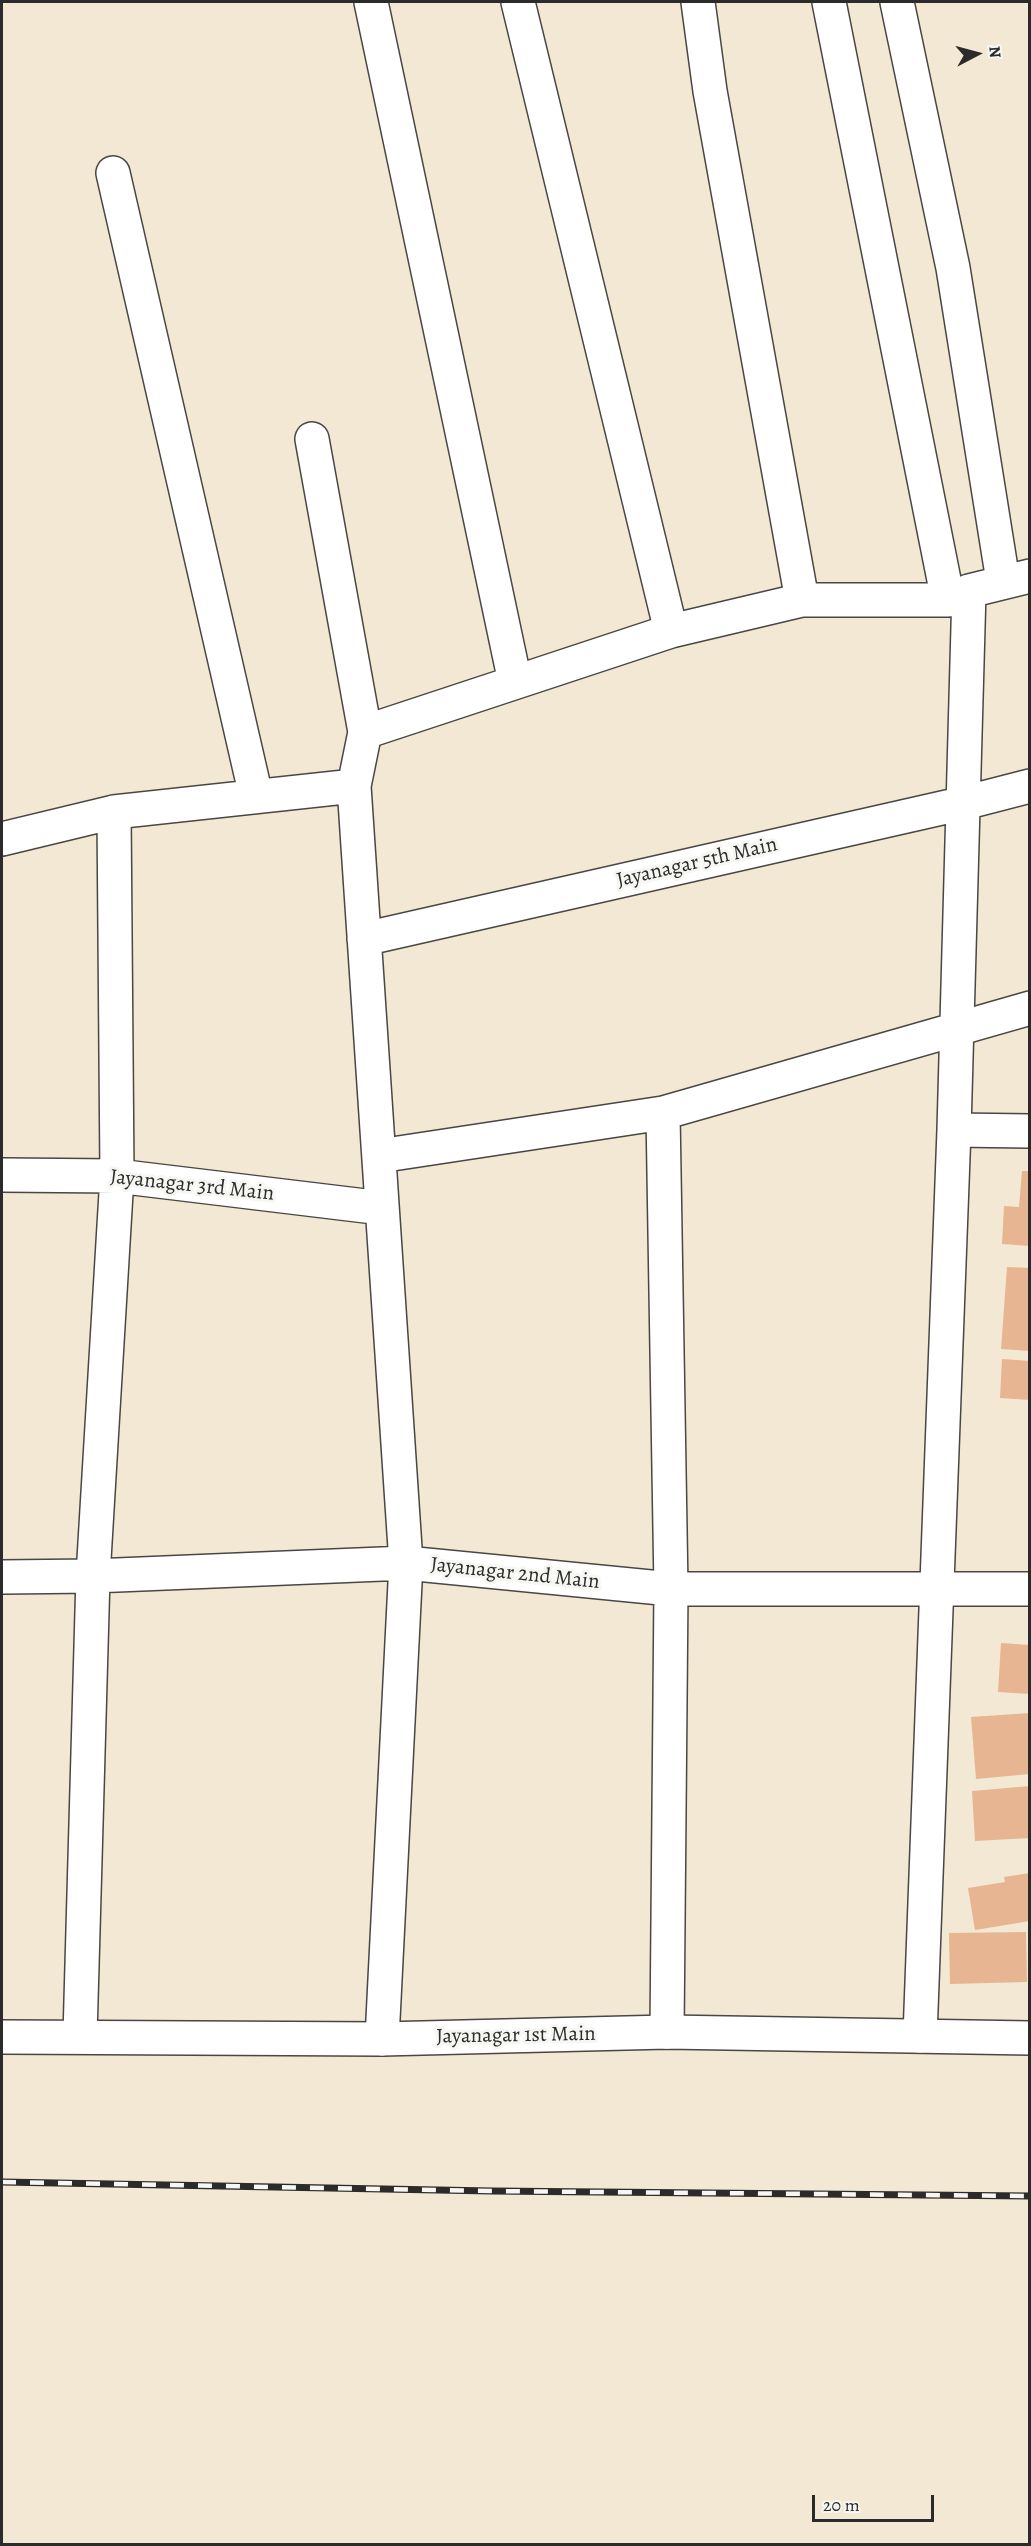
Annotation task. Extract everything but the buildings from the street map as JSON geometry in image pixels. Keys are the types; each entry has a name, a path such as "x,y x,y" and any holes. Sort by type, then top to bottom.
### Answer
{"street":[{"path":"371,2 515,682"},
{"path":"518,2 671,631"},
{"path":"698,2 710,91 802,600"},
{"path":"829,2 958,596 964,803 920,2036"},
{"path":"365,732 671,631 802,600 958,596 1016,578 897,2"},
{"path":"113,173 256,796"},
{"path":"312,439 365,732 354,786 406,1563 381,2039"},
{"path":"2,839 114,812 354,786"},
{"name":"Jayanagar 5th Main","path":"364,939 964,803 1029,786"},
{"path":"80,2036 93,1576 117,1176 114,812"},
{"path":"379,1156 663,1113 1029,1008"},
{"path":"663,1113 671,1589 667,2032"},
{"path":"954,1130 1029,1131"},
{"name":"Jayanagar 3rd Main","path":"2,1175 117,1176 382,1208"},
{"name":"Jayanagar 2nd Main","path":"2,1577 93,1576 406,1563 671,1589 1029,1589"},
{"name":"Jayanagar 1st Main","path":"2,2037 381,2039 667,2032 1029,2038"}],"railway":[{"path":"2,2182 492,2191 1030,2196"}]}
